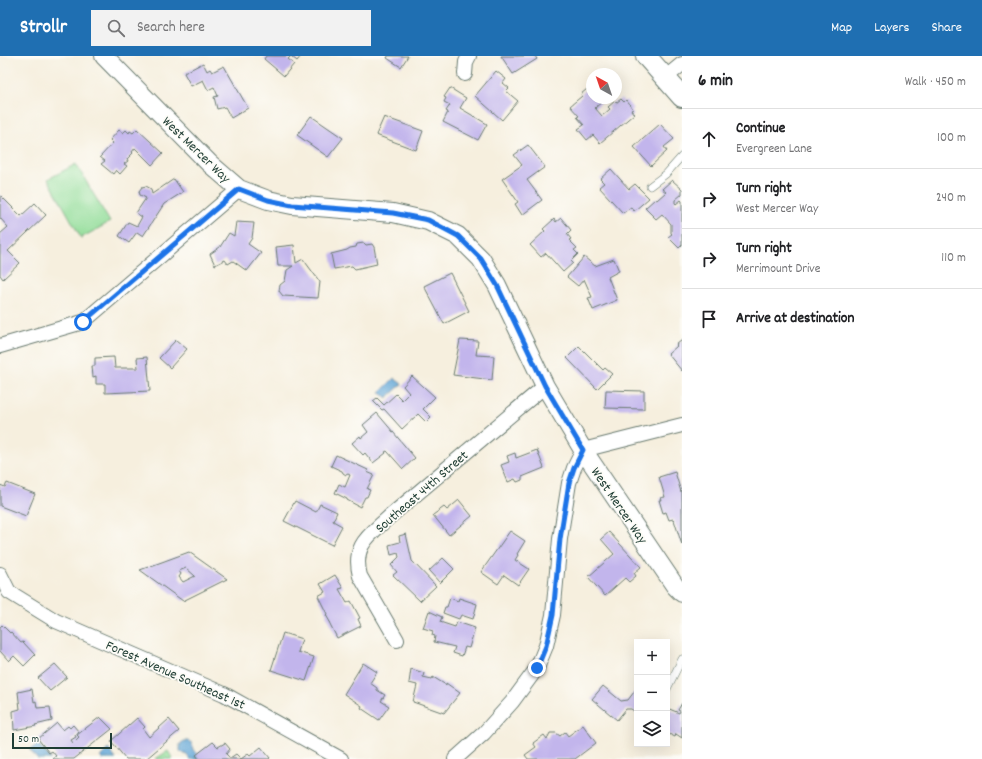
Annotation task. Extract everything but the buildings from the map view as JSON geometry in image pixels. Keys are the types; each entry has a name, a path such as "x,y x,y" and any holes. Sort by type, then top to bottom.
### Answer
{"main road":[{"path":"646,56 682,96"}],"street":[{"name":"West Mercer Way","path":"104,56 208,163 239,189 262,198 292,205 393,213 428,220 458,236 481,259 497,285 545,386 583,450 675,586 682,593"},
{"path":"465,74 466,62 469,56"},
{"path":"665,78 682,64"},
{"path":"0,346 83,322 239,189"},
{"name":"Southeast 44th Street","path":"397,640 360,576 357,565 358,551 366,538 388,517 545,386"},
{"path":"455,759 484,733 512,702 537,668 540,661 546,646 553,615 560,539 569,483 574,468 583,450 682,424"},
{"path":"0,574 5,590"},
{"name":"Forest Avenue Southeast 1st","path":"5,590 56,621 224,694 341,759"}],"lane":[{"path":"650,186 666,174 682,156"},
{"path":"670,683 682,659"}],"green space":[{"path":"76,164 110,222 81,238 48,179"},
{"path":"168,751 173,759 155,759"}],"water":[{"path":"394,378 402,384 387,398 380,392"},
{"path":"184,741 192,743 193,750 197,753 198,759 189,759 188,756 180,751 180,744"},
{"path":"38,744 51,759 37,759 30,750"},
{"path":"108,749 116,759 102,759 100,757"}],"route":[{"path":"83,322 239,189 268,200 292,205 393,213 428,220 458,236 481,259 497,285 545,386 583,450 574,468 569,483 560,539 553,615 546,646 537,668"}]}
